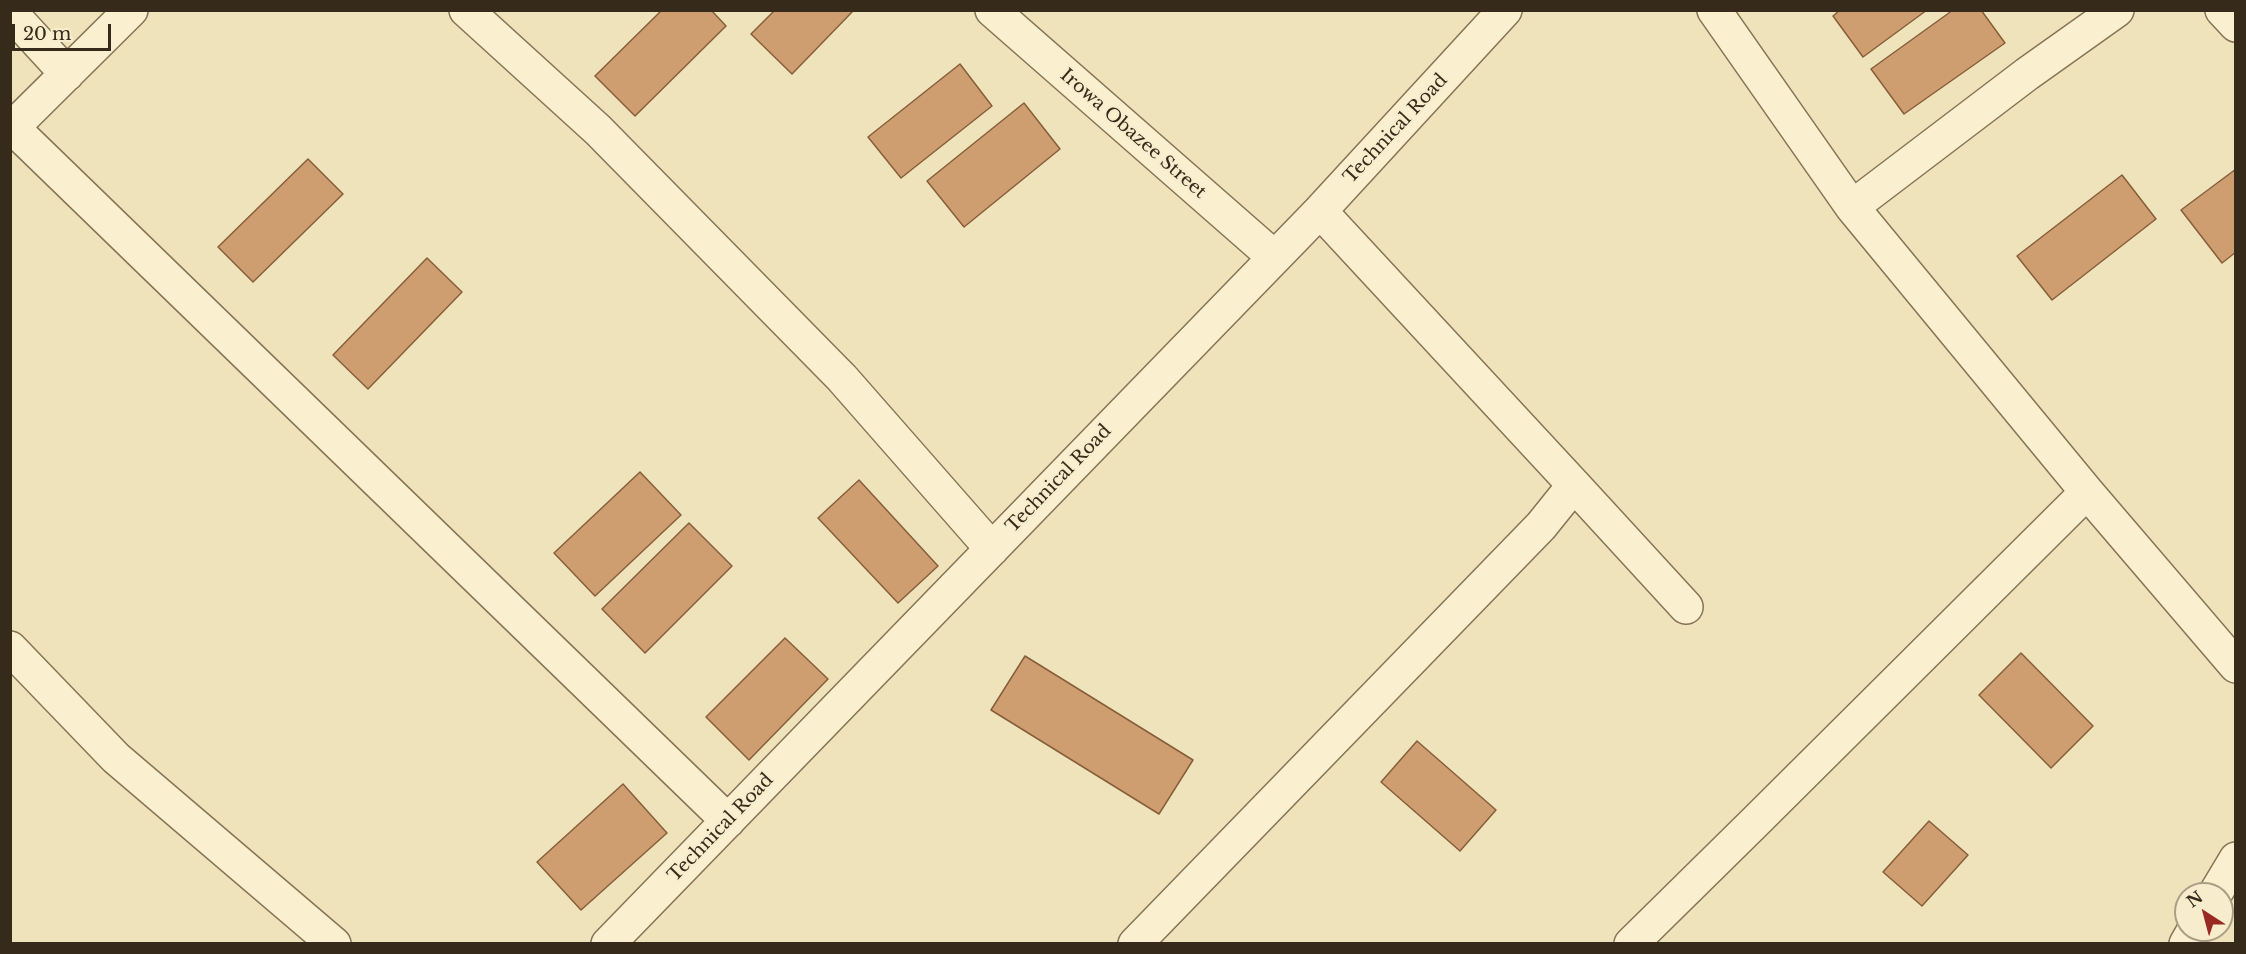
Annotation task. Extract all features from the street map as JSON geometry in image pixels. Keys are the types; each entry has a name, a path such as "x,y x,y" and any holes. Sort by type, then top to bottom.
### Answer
{"street":[{"path":"131,10 12,129 728,821"},
{"path":"466,10 598,130 842,378 992,549"},
{"name":"Irowa Obazee Street","path":"992,10 1274,257"},
{"name":"Technical Road","path":"608,944 1320,211 1505,10"},
{"path":"1714,10 1852,207 2087,492 2235,666"},
{"path":"1852,207 2027,74 2117,10"},
{"path":"2222,10 2235,25"},
{"path":"10,12 67,74"},
{"path":"1320,211 1686,607"},
{"path":"1135,944 1541,526 1574,485"},
{"path":"1630,944 1764,814 2087,492"},
{"path":"10,648 116,758 334,944"},
{"path":"2222,882 2235,859"}],"building":[{"path":"662,10 711,10 726,26 635,116 595,76"},
{"path":"775,10 854,10 792,74 751,34"},
{"path":"1840,10 1927,10 1863,57 1833,16"},
{"path":"1953,10 1981,10 2005,43 1904,114 1871,69"},
{"path":"960,64 992,106 901,178 868,137"},
{"path":"1024,103 1060,149 964,227 927,181"},
{"path":"308,159 343,194 253,282 218,247"},
{"path":"2236,169 2236,252 2222,263 2181,210"},
{"path":"2122,175 2156,219 2052,300 2017,256"},
{"path":"427,258 462,292 368,389 333,355"},
{"path":"640,472 681,515 595,596 554,553"},
{"path":"859,480 938,566 898,603 818,518"},
{"path":"689,523 732,566 645,653 602,609"},
{"path":"785,638 828,679 749,760 706,717"},
{"path":"2021,653 2093,726 2051,768 1979,695"},
{"path":"1025,656 1193,760 1159,814 991,710"},
{"path":"1417,741 1496,810 1460,851 1381,782"},
{"path":"623,784 667,833 581,910 537,862"},
{"path":"1929,821 1968,855 1922,906 1883,872"}]}
